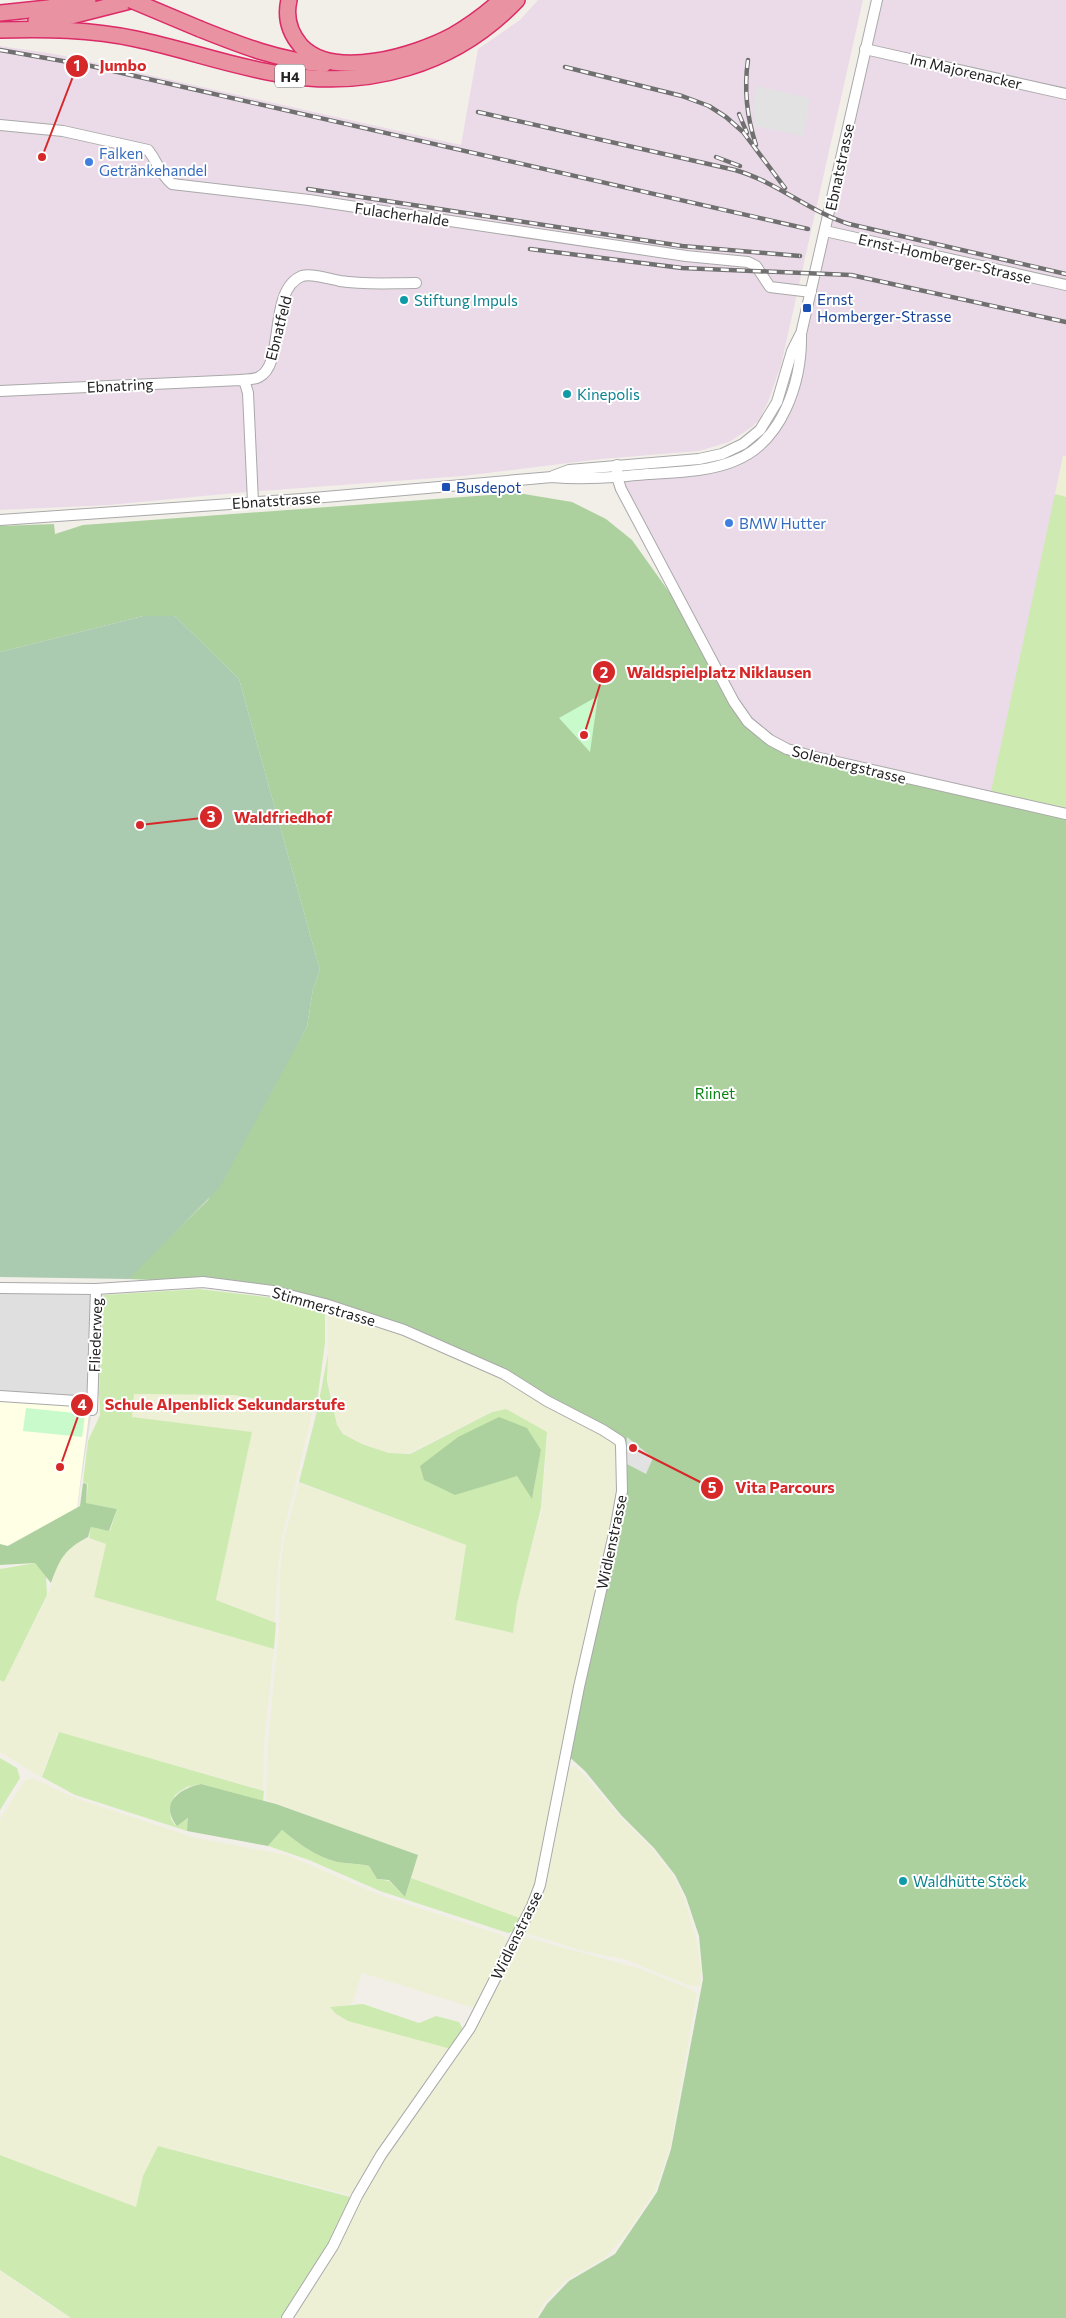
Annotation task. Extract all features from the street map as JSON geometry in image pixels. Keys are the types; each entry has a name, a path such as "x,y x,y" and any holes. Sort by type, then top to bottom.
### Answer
{"highway":[{"path":"0,13 48,8 88,0"},
{"name":"H4","path":"131,0 256,50 290,60 316,63 350,63 391,58 428,47 462,30 500,0"},
{"path":"0,24 71,16 134,0"},
{"name":"H4","path":"289,0 287,14 289,26 303,48 319,57 350,63"},
{"name":"H4","path":"0,30 62,30 105,33 277,74 314,79 343,80 403,70 446,54 477,35 517,0"}],"street":[{"name":"Ebnatstrasse","path":"0,520 253,502 552,477 570,479 617,477 700,470 718,466 750,454 777,426 791,396 801,354 801,334 877,0"},
{"name":"Im Majorenacker","path":"865,49 1066,94"},
{"name":"Fulacherhalde","path":"0,125 63,131 148,150 156,160 162,176 172,184 309,200 686,256 748,262 756,266 770,287 776,290 811,292"},
{"name":"Ernst-Homberger-Strasse","path":"825,231 1066,285"},
{"name":"Ebnatfeld","path":"259,378 267,372 271,363 278,320 286,291 293,281 304,275 359,284 416,283"},
{"name":"Ebnatstrasse","path":"552,477 569,470 699,459 722,454 743,444 760,430 777,402 792,351 801,334"},
{"name":"Ebnatring","path":"0,391 259,378"},
{"path":"241,380 245,383 248,393 253,502"},
{"name":"Solenbergstrasse","path":"617,465 617,477 621,489 734,702 748,722 770,740 786,749 815,757 1066,814"},
{"name":"Stimmerstrasse","path":"0,1288 96,1289 203,1282 273,1291 326,1304 404,1330 504,1374 547,1401 620,1441"},
{"name":"Fliederweg","path":"0,1396 92,1406 96,1289"},
{"name":"Widlenstrasse","path":"287,2318 333,2246 357,2196 381,2154 470,2028 540,1885 579,1687 618,1517 622,1492 620,1441"}],"shaded area":[{"path":"538,0 863,0 781,365 768,402 759,420 752,427 729,442 699,451 601,459 463,476 235,493 109,505 0,510 0,46 55,54 461,145 478,49 520,20"},
{"path":"876,0 1066,0 1066,813 786,749 748,722 615,471 697,464 733,455 745,450 760,438 777,414 788,387"},
{"path":"756,86 810,98 803,136 755,126 753,107"},
{"path":"1063,456 1066,456 1066,497 1055,494"},
{"path":"143,616 175,616 239,679 320,970 313,989 307,1027 220,1187 129,1279 0,1277 0,652"},
{"path":"0,1293 104,1295 99,1393 92,1410 77,1508 7,1546 0,1546"},
{"path":"327,1307 403,1334 501,1376 615,1442 618,1450 619,1490 538,1884 522,1919 411,1878 418,1855 266,1800 268,1744 279,1627 280,1570 284,1539 299,1483 466,1545 455,1620 512,1633 517,1604 542,1509 547,1432 506,1409 493,1411 409,1453 389,1453 361,1443 344,1434 337,1425 328,1381"},
{"path":"134,1394 234,1395 313,1410 282,1538 275,1622 216,1600 252,1432 131,1417"},
{"path":"0,1399 90,1406 77,1508 7,1546 0,1545"},
{"path":"627,1437 653,1458 646,1474 625,1463"},
{"path":"87,1538 106,1544 94,1597 274,1649 264,1745 263,1790 58,1732 41,1777 0,1752 0,1680 4,1682 48,1595 59,1559 72,1546"},
{"path":"576,1766 620,1817 653,1849 673,1876 684,1898 696,1937 701,1969 700,1986 690,1986 627,1960 580,1950 523,1932 566,1769"},
{"path":"33,1778 72,1797 196,1838 287,1855 380,1895 504,1936 508,1943 477,2009 362,1973 352,2004 330,2008 336,2014 348,2020 451,2048 353,2196 158,2146 143,2176 136,2207 0,2155 0,1819 25,1780"},
{"path":"521,1936 641,1969 690,1989 697,1994 670,2147 655,2191 626,2234 605,2258 566,2280 544,2303 536,2318 299,2318 293,2314 384,2156 472,2030"},
{"path":"0,2270 33,2294 70,2318 0,2318"}],"green space":[{"name":"Riinet","path":"518,493 572,502 606,519 632,540 697,631 734,702 778,745 1066,814 1066,2318 538,2318 547,2304 569,2281 615,2254 657,2192 671,2149 703,1979 699,1936 686,1897 675,1875 654,1848 621,1815 585,1771 566,1754 616,1525 621,1446 504,1374 326,1304 203,1282 129,1279 208,1200 307,1027 313,989 320,970 239,679 175,616 143,616 0,652 0,526 54,524 55,534 83,525"},
{"path":"1055,494 1066,497 1066,808 991,791"},
{"path":"598,696 590,752 559,718"},
{"path":"199,1289 325,1304 325,1343 316,1410 234,1395 134,1394 132,1417 252,1432 216,1600 276,1623 274,1649 94,1597 106,1544 89,1538 91,1527 110,1531 117,1509 86,1503 88,1484 83,1482 88,1441 100,1415 99,1393 104,1295"},
{"path":"328,1354 327,1381 337,1425 343,1434 362,1444 389,1453 410,1454 492,1412 506,1409 547,1432 541,1508 517,1604 513,1633 455,1620 466,1545 299,1482 317,1411","holes":["541,1450 532,1498 517,1476"]},
{"path":"26,1408 85,1414 82,1437 23,1431"},
{"path":"499,1417 527,1428 541,1450 532,1499 517,1476 455,1495 424,1480 420,1466 458,1437"},
{"path":"83,1483 87,1484 86,1503 117,1509 109,1531 91,1527 88,1537 64,1555 51,1583 35,1563 0,1565 0,1544 8,1546 80,1506"},
{"path":"35,1563 46,1576 47,1595 4,1682 0,1680 0,1569"},
{"path":"59,1732 264,1791 263,1801 201,1784 187,1787 175,1795 170,1808 171,1819 176,1826 189,1818 187,1831 75,1795 42,1777"},
{"path":"0,1758 17,1768 20,1778 0,1810"},
{"path":"201,1784 276,1804 418,1855 405,1897 389,1880 377,1879 369,1866 337,1862 314,1853 282,1830 268,1846 187,1831 188,1818 177,1826 170,1810 174,1798 185,1789"},
{"path":"282,1830 314,1853 337,1862 369,1866 377,1879 389,1881 405,1897 411,1878 522,1919 515,1931 508,1933 380,1891 309,1860 268,1846"},
{"path":"363,2004 419,2023 436,2016 459,2022 464,2031 451,2049 348,2021 336,2014 330,2007"},
{"path":"158,2146 354,2198 331,2245 282,2318 71,2318 0,2270 0,2155 136,2207 143,2176"}],"railway":[{"path":"0,50 91,66 808,229"},
{"path":"748,60 746,81 747,103 756,145"},
{"path":"565,67 682,96 709,106 726,117 743,132 785,188"},
{"path":"478,112 735,170 765,182 820,212 849,224 1066,274"},
{"path":"739,114 747,133"},
{"path":"716,157 740,166"},
{"path":"308,189 682,246 800,256"},
{"path":"530,249 682,268 851,275 1066,322"}],"place":[{"name":"Jumbo","path":"42,157"},
{"name":"Falken Getränkehandel","path":"89,162"},
{"name":"Stiftung Impuls","path":"404,300"},
{"name":"Ernst Homberger-Strasse","path":"807,308"},
{"name":"Kinepolis","path":"567,394"},
{"name":"Busdepot","path":"446,487"},
{"name":"BMW Hutter","path":"729,523"},
{"name":"Waldspielplatz Niklausen","path":"584,735"},
{"name":"Waldfriedhof","path":"140,825"},
{"name":"Vita Parcours","path":"633,1448"},
{"name":"Schule Alpenblick Sekundarstufe","path":"60,1467"},
{"name":"Waldhütte Stöck","path":"903,1881"}]}
